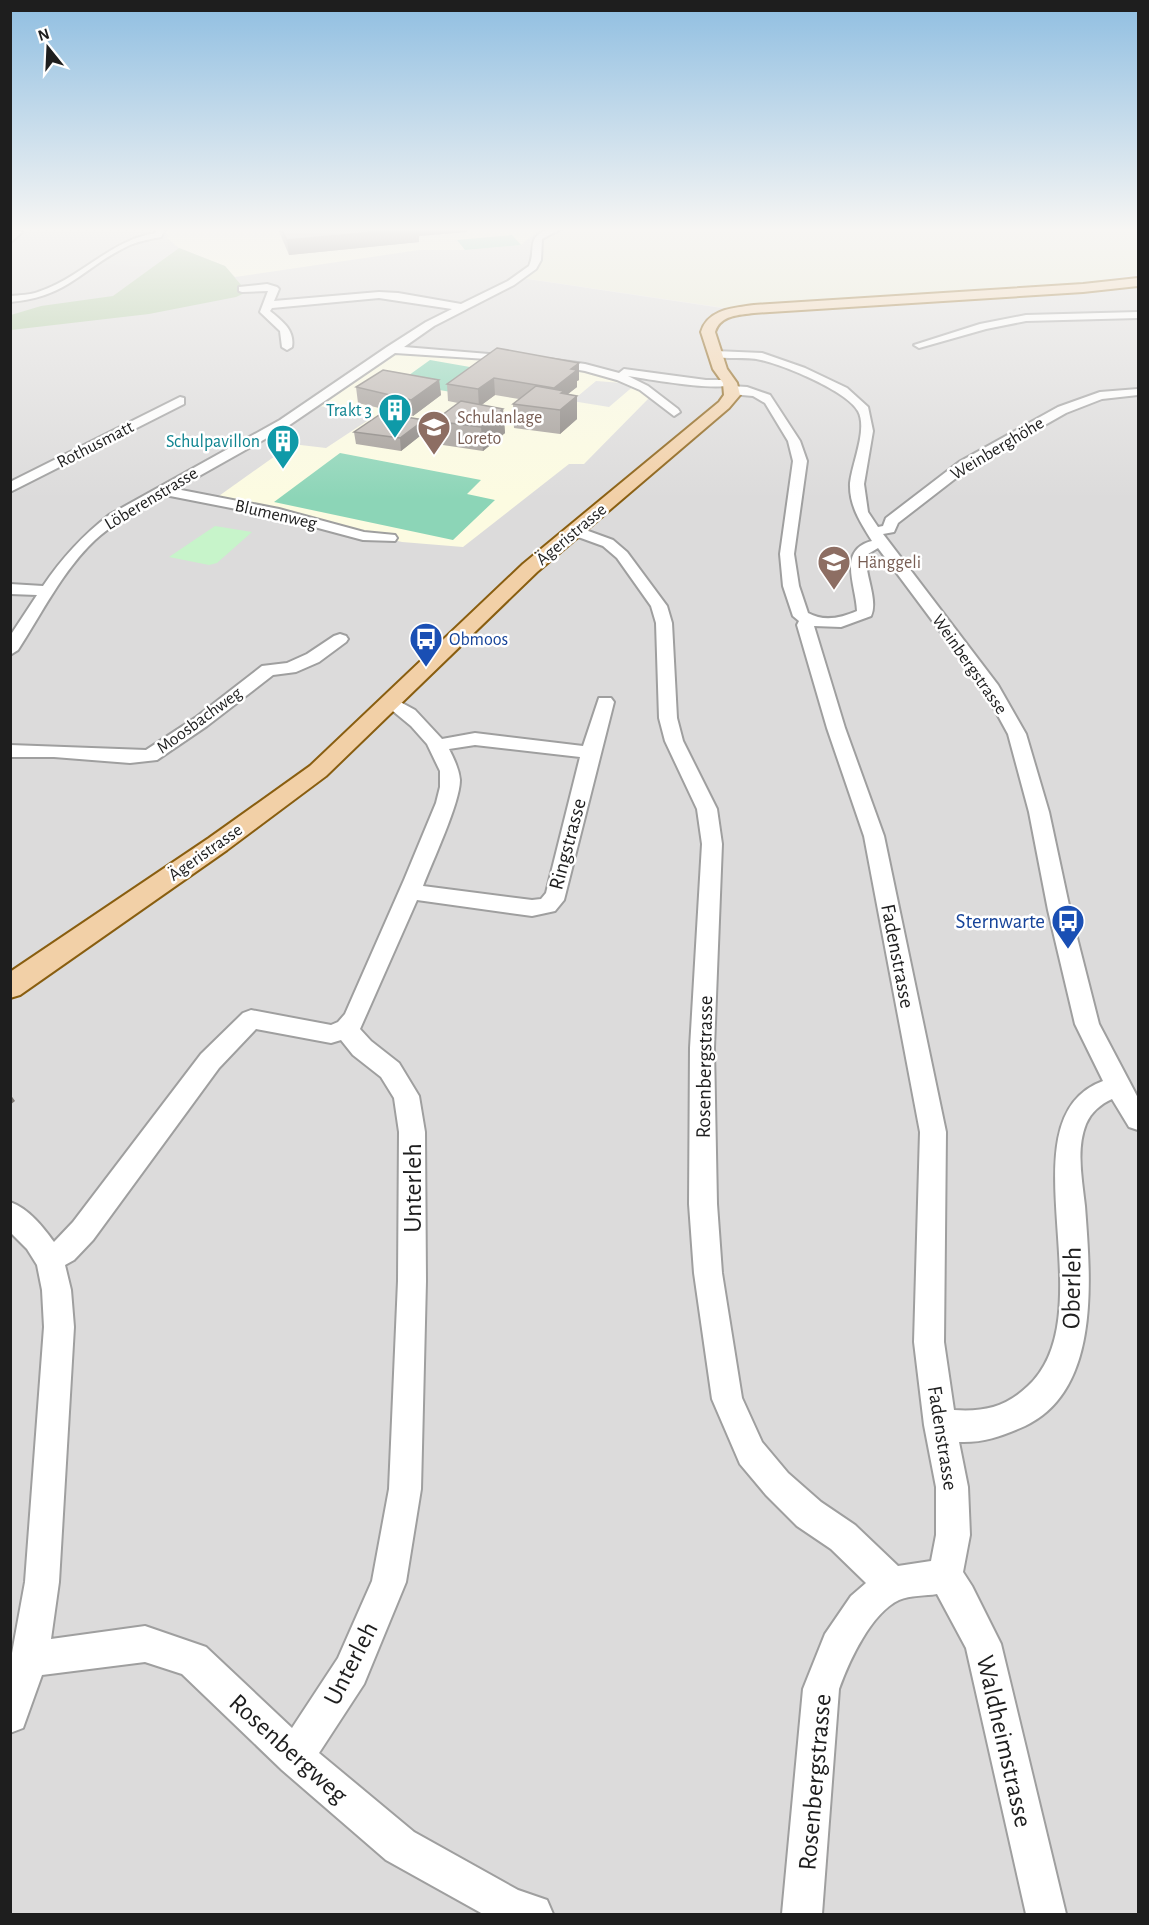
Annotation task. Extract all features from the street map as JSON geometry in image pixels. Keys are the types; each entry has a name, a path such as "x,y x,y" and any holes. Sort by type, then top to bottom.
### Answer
{"main road":[{"path":"715,319 708,327 720,369 731,387"},
{"name":"Ägeristrasse","path":"10,987 284,797 334,756 486,608 724,405 732,395 731,387"}],"street":[{"path":"273,319 284,329 289,342 287,347"},
{"name":"Löberenstrasse","path":"10,650 70,557 114,518 284,423 392,349 441,319"},
{"path":"919,345 975,328 1022,319"},
{"path":"392,349 590,368 615,375 646,390 674,412"},
{"name":"Weinbergstrasse","path":"715,354 746,355 774,360 826,381 843,390 860,405 867,419 867,431 857,484 861,512 877,537 992,690 1017,734 1039,812 1059,910 1087,1024 1118,1087 1138,1119"},
{"name":"Fadenstrasse","path":"590,368 757,392 770,400 794,441 800,461 787,554 791,586 801,616 808,621 805,625 836,728 874,836 933,1132 929,1342 940,1425 952,1487 953,1535 945,1576"},
{"name":"Weinberghöhe","path":"877,537 889,529 891,521 964,465 1062,410 1100,396 1138,392"},
{"name":"Rothusmatt","path":"10,488 180,401"},
{"name":"Blumenweg","path":"161,490 279,513 363,536 390,538"},
{"name":"Rosenbergstrasse","path":"575,531 608,543 622,555 659,606 664,623 668,718 674,741 707,809 712,844 702,1048 703,1204 708,1273 727,1399 751,1453 777,1484 809,1514 843,1537 892,1584 863,1608 837,1646 821,1689 803,1905"},
{"path":"808,621 839,623 865,613 866,601 858,561 861,550 877,537"},
{"path":"10,589 47,591"},
{"name":"Moosbachweg","path":"10,751 150,756 268,670 291,668 314,658 340,639"},
{"path":"51,1258 64,1251 83,1231 210,1061 251,1018 331,1034 346,1029 354,1019 411,892 449,790 449,772 436,746 405,710 391,702"},
{"name":"Ringstrasse","path":"411,892 532,908 547,906 556,895 590,753 605,702"},
{"path":"436,746 475,739 590,753"},
{"name":"Unterleh","path":"295,1757 351,1671 389,1582 405,1489 412,1281 412,1132 406,1096 390,1070 362,1047 346,1029"},
{"name":"Oberleh","path":"940,1425 993,1424 1021,1413 1045,1393 1062,1368 1074,1327 1075,1280 1068,1156 1071,1130 1079,1111 1092,1096 1106,1089 1118,1087"},
{"path":"10,1214 31,1232 51,1258 57,1287 59,1327 42,1582 30,1659 10,1715"},
{"path":"892,1584 945,1576"},
{"name":"Waldheimstrasse","path":"945,1576 960,1598 983,1644 1046,1914"},
{"name":"Rosenbergweg","path":"30,1659 145,1644 193,1660 295,1757 400,1846 511,1908 532,1914"}],"shaded area":[{"path":"11,319 1138,319 1138,1914 11,1914"},
{"name":"Schulanlage Loreto","path":"393,352 531,364 595,374 636,389 649,398 584,464 569,464 463,547 402,542 216,498 292,444 326,448 373,417 315,405"},
{"path":"596,381 636,384 609,407 572,401"}],"green space":[{"path":"11,319 107,319 11,330"},
{"path":"430,360 487,370 457,393 398,383"},
{"path":"340,453 481,480 467,494 495,500 453,540 274,502"},
{"path":"215,526 252,532 217,563 209,565 169,557"}],"building":[{"path":"497,348 579,363 571,369 577,370 554,388 494,378 478,389 447,384"},
{"path":"383,370 439,380 411,400 356,387"},
{"path":"536,386 577,396 560,410 513,404"},
{"path":"461,401 503,409 481,427 434,421"},
{"path":"382,413 424,420 400,438 354,432"}],"place":[{"name":"Trakt 3","path":"395,439"},
{"name":"Schulanlage Loreto","path":"434,456"},
{"name":"Schulpavillon","path":"283,470"},
{"name":"Hänggeli","path":"834,591"},
{"name":"Obmoos","path":"426,668"},
{"name":"Sternwarte","path":"1068,950"}]}
